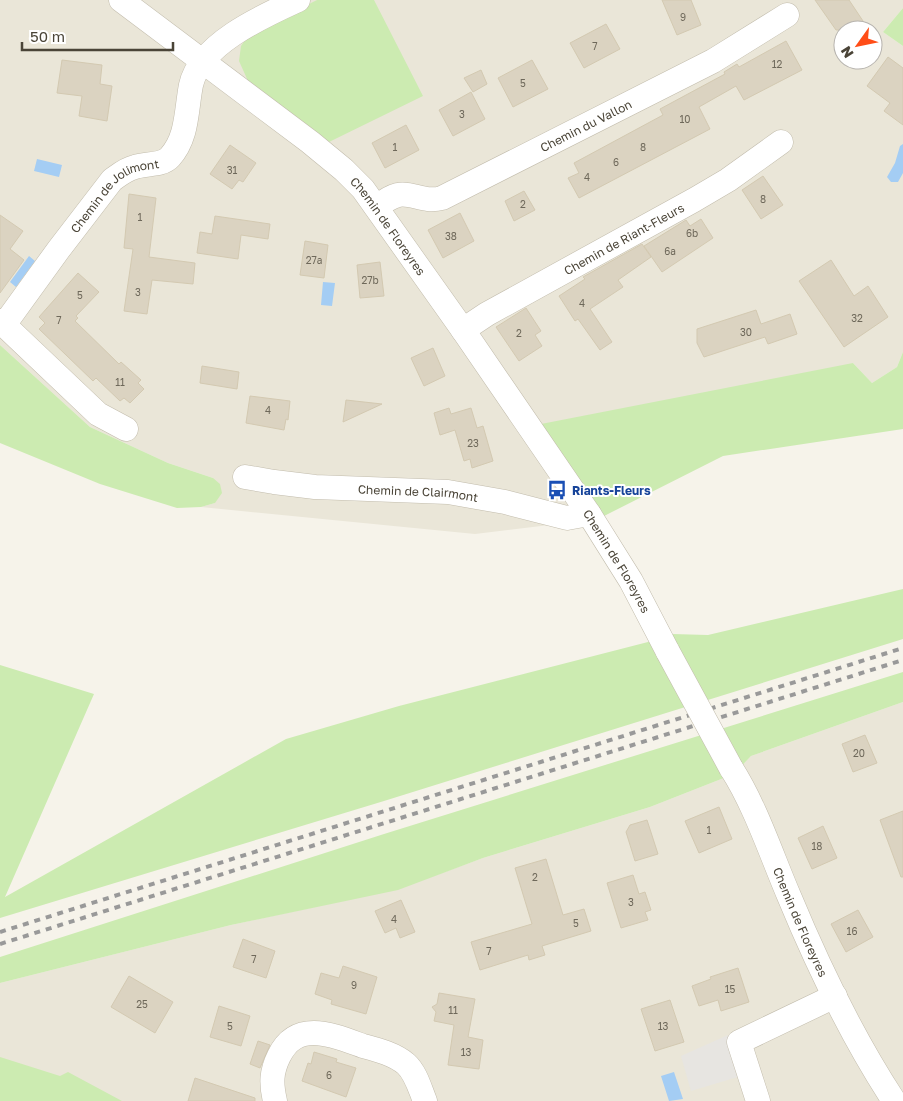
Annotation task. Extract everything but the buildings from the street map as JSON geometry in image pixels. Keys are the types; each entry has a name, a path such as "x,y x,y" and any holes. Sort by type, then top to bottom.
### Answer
{"street":[{"name":"Chemin de Floreyres","path":"122,0 310,142 344,170 377,207 589,514 631,581 746,795 804,931 835,996 866,1056 894,1101"},
{"name":"Chemin de Jolimont","path":"126,429 98,414 2,323 112,180 135,167 168,159 178,148 185,128 191,83 195,71 203,62 220,44 240,30 298,0"},
{"name":"Chemin du Vallon","path":"377,207 400,194 429,200 442,198 719,57 787,15"},
{"name":"Chemin de Riant-Fleurs","path":"463,330 496,309 728,180 781,142"},
{"name":"Chemin de Clairmont","path":"245,477 315,487 448,492 505,502 567,518 589,514"},
{"path":"758,1101 738,1042 835,996"},
{"path":"275,1101 271,1081 275,1065 283,1048 300,1035 314,1033 336,1036 395,1056 412,1070 425,1101"}],"shaded area":[{"path":"0,0 903,0 903,8 883,32 903,46 903,352 897,367 872,383 853,363 604,516 574,522 475,534 201,507 215,503 213,478 168,463 90,427 0,345"},
{"path":"903,702 903,1101 0,1101 0,983 231,925 398,889 483,858 650,807 734,774 751,756"},
{"path":"728,1035 741,1076 691,1091 681,1056"}],"green space":[{"path":"317,0 374,0 423,96 329,142 248,81 239,61 241,46 249,34"},
{"path":"903,8 903,46 883,32"},
{"path":"0,345 90,427 168,463 213,478 220,484 222,493 215,503 201,507 177,508 100,484 0,443"},
{"path":"903,352 903,429 723,456 604,516 541,424 853,363 872,383 897,367"},
{"path":"903,589 903,639 384,801 0,918 0,665 94,694 5,897 286,739 399,706 648,642 672,634 708,635"},
{"path":"903,672 903,702 751,756 734,774 650,807 483,858 398,890 231,925 0,983 0,957 384,834"},
{"path":"0,1057 60,1076 68,1072 122,1101 0,1101"}],"water":[{"path":"903,144 903,173 898,182 891,182 887,177 895,163 900,146"},
{"path":"37,159 62,165 59,177 34,171"},
{"path":"29,256 35,261 16,287 10,282"},
{"path":"323,282 335,283 332,306 321,305"},
{"path":"674,1072 683,1099 669,1101 661,1076"}],"railway":[{"path":"0,932 903,648"},
{"path":"0,944 903,660"}],"place":[{"name":"Riants-Fleurs","path":"557,490"}]}
